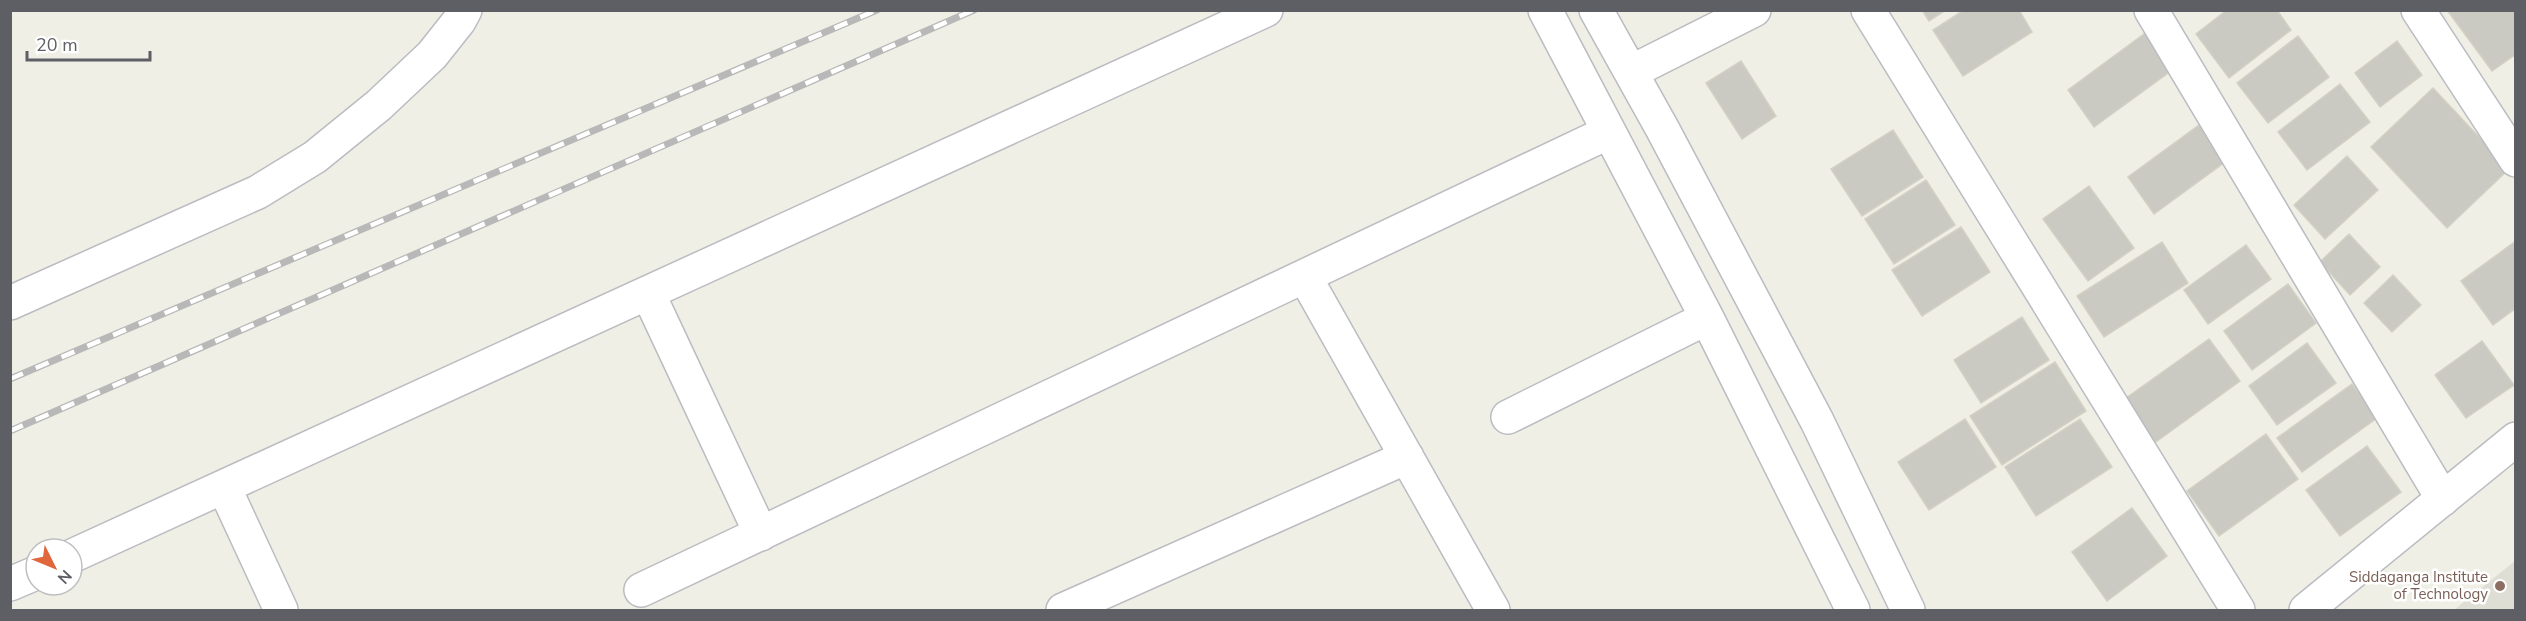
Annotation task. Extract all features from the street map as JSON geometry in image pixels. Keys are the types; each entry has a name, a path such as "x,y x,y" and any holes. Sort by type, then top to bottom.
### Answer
{"street":[{"path":"10,303 258,192 315,157 378,105 432,55 465,10"},
{"path":"84,551 1266,10"},
{"path":"1545,10 1707,318 1853,610"},
{"path":"1596,10 1817,421 1908,610"},
{"path":"1631,72 1754,10"},
{"path":"1868,10 2238,610"},
{"path":"2151,10 2443,499"},
{"path":"2418,10 2516,160"},
{"path":"641,590 1609,132"},
{"path":"1305,277 1494,610"},
{"path":"648,293 761,534"},
{"path":"1508,417 1707,318"},
{"path":"2306,610 2516,439"},
{"path":"1063,610 1407,457"},
{"path":"224,487 281,610"},
{"path":"10,584 24,578"}],"shaded area":[{"name":"Siddaganga Institute of Technology","path":"2515,561 2515,610 2454,610"}],"building":[{"path":"1922,10 1946,10 1929,21"},
{"path":"1964,10 2019,10 2032,32 1963,76 1933,30"},
{"path":"2227,10 2277,10 2291,30 2229,78 2196,34"},
{"path":"2447,10 2516,10 2516,54 2492,71"},
{"path":"2148,31 2175,68 2094,127 2068,90"},
{"path":"2298,36 2329,77 2268,123 2237,83"},
{"path":"2397,41 2422,75 2380,107 2355,73"},
{"path":"1741,61 1776,116 1742,139 1706,83"},
{"path":"2340,84 2370,122 2307,170 2278,132"},
{"path":"2433,88 2509,169 2447,228 2371,147"},
{"path":"2199,125 2225,162 2154,214 2128,177"},
{"path":"1893,130 1923,177 1862,216 1831,169"},
{"path":"2347,156 2378,190 2325,239 2294,205"},
{"path":"1926,180 1955,225 1894,264 1865,219"},
{"path":"2089,186 2134,248 2088,281 2043,219"},
{"path":"1961,227 1990,272 1922,316 1892,270"},
{"path":"2349,234 2380,267 2350,295 2320,262"},
{"path":"2516,241 2516,308 2493,325 2461,281"},
{"path":"2162,242 2188,283 2104,337 2077,296"},
{"path":"2246,245 2271,279 2208,324 2184,290"},
{"path":"2393,275 2421,305 2392,332 2364,303"},
{"path":"2288,284 2316,323 2252,370 2224,331"},
{"path":"2022,317 2049,360 1981,403 1954,360"},
{"path":"2209,339 2240,381 2153,444 2122,401"},
{"path":"2482,341 2514,385 2466,418 2435,375"},
{"path":"2307,343 2336,383 2277,425 2249,386"},
{"path":"2055,362 2086,411 2002,465 1970,416"},
{"path":"2352,384 2377,418 2302,472 2277,438"},
{"path":"1965,419 1996,467 1929,510 1898,462"},
{"path":"2080,419 2112,467 2036,516 2005,467"},
{"path":"2266,434 2298,479 2219,536 2187,491"},
{"path":"2367,446 2401,492 2340,536 2306,490"},
{"path":"2132,508 2167,556 2107,601 2072,552"}],"railway":[{"path":"10,379 877,10"},
{"path":"10,431 974,10"}],"place":[{"name":"Siddaganga Institute of Technology","path":"2500,586"}]}
